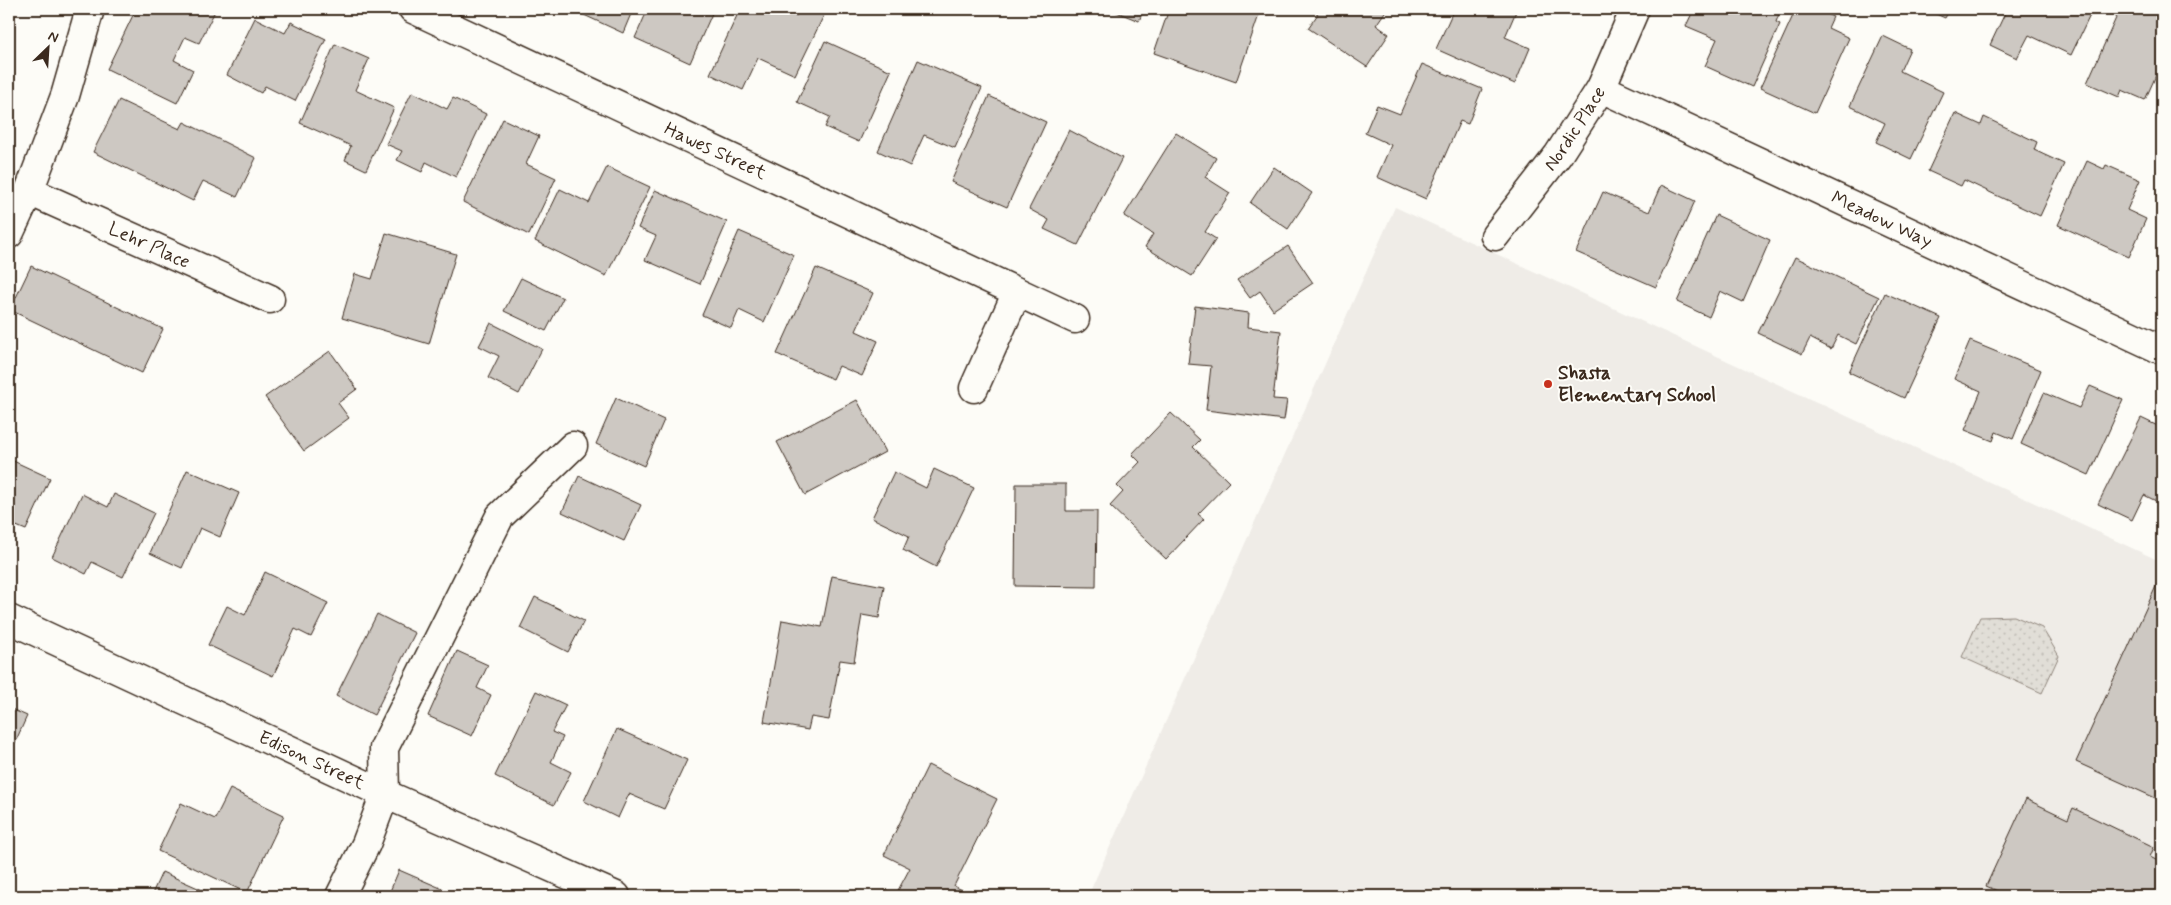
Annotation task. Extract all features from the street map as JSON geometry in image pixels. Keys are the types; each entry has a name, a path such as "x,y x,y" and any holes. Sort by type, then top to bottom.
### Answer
{"street":[{"path":"9,234 29,191 65,96 90,9"},
{"name":"Hawes Street","path":"413,9 1075,318"},
{"name":"Nordic Place","path":"1494,236 1558,155 1601,88 1635,9"},
{"name":"Meadow Way","path":"1601,88 2162,350"},
{"name":"Lehr Place","path":"29,191 270,299"},
{"path":"974,388 1017,292"},
{"path":"340,896 366,844 385,794 384,748 500,516 573,446"},
{"name":"Edison Street","path":"9,619 385,794 616,896"}],"shaded area":[{"name":"Shasta Elementary School","path":"1395,207 2162,562 2162,896 1088,896"},
{"path":"2014,616 2042,628 2059,656 2042,693 1962,657 1980,617"}],"building":[{"path":"136,9 216,9 199,43 185,37 174,60 193,70 177,103 107,69"},
{"path":"571,9 633,9 623,33"},
{"path":"648,9 714,9 690,63 635,38"},
{"path":"740,9 780,9 796,16 800,9 811,9 824,15 795,75 758,58 743,90 710,74"},
{"path":"1109,9 1144,9 1139,21"},
{"path":"1169,9 1261,9 1236,82 1154,53"},
{"path":"1309,9 1387,9 1376,25 1389,34 1367,67 1308,28 1318,14"},
{"path":"1454,9 1517,9 1505,37 1530,48 1515,84 1436,49"},
{"path":"1694,9 1768,9 1779,14 1776,22 1780,24 1752,87 1705,66 1717,39 1686,26"},
{"path":"1796,9 1815,9 1833,17 1828,28 1849,38 1815,113 1760,88"},
{"path":"1925,9 1950,9 1945,18"},
{"path":"2007,9 2093,9 2071,55 2029,35 2017,58 1990,45"},
{"path":"2120,9 2146,9 2162,16 2162,62 2145,100 2122,90 2119,97 2087,83"},
{"path":"255,18 285,33 291,22 326,39 295,101 265,86 261,93 227,75"},
{"path":"1883,36 1910,49 1900,71 1943,92 1911,159 1876,142 1885,123 1850,106"},
{"path":"825,41 891,71 859,142 825,127 830,117 797,102"},
{"path":"335,44 369,59 355,90 394,108 366,170 345,160 351,146 300,123"},
{"path":"918,60 982,88 955,148 924,135 910,166 878,151"},
{"path":"1422,64 1482,89 1468,124 1460,121 1426,199 1377,177 1391,145 1365,133 1377,105 1400,114"},
{"path":"412,92 447,109 453,98 486,114 456,177 426,162 422,172 397,160 402,151 386,144"},
{"path":"989,96 1046,122 1007,207 951,182"},
{"path":"119,100 180,129 184,122 256,158 237,197 203,181 193,201 93,152"},
{"path":"1955,113 1981,125 1984,117 2037,142 2034,150 2064,164 2040,216 1964,180 1961,186 1928,171"},
{"path":"503,119 539,136 526,164 556,178 529,235 463,202"},
{"path":"1069,130 1122,158 1078,245 1044,229 1049,220 1029,209"},
{"path":"1176,133 1216,158 1205,177 1230,193 1205,232 1216,239 1192,276 1145,247 1153,234 1124,216"},
{"path":"2087,161 2104,169 2106,165 2140,180 2127,210 2146,219 2129,257 2058,225"},
{"path":"607,167 650,187 606,276 535,241 560,189 589,203"},
{"path":"1274,167 1312,193 1288,229 1250,203"},
{"path":"1661,185 1695,201 1656,287 1576,252 1603,192 1649,212"},
{"path":"655,190 727,222 700,284 645,260 656,236 638,228"},
{"path":"1716,215 1770,240 1743,302 1720,291 1709,317 1677,302"},
{"path":"739,231 794,255 764,322 739,310 731,328 702,315"},
{"path":"386,233 456,254 429,344 342,318 355,274 372,279"},
{"path":"1288,246 1313,283 1273,310 1260,291 1250,298 1237,280"},
{"path":"1795,257 1879,297 1856,344 1838,335 1831,349 1810,338 1802,354 1758,333"},
{"path":"2162,260 2162,275 2156,273"},
{"path":"31,266 163,329 142,373 10,310"},
{"path":"816,268 873,293 856,331 878,341 862,376 839,366 833,379 777,354"},
{"path":"521,278 563,298 546,331 504,311"},
{"path":"1885,293 1941,318 1904,398 1849,372"},
{"path":"1195,306 1249,313 1248,327 1281,331 1273,399 1287,400 1284,420 1206,410 1211,366 1188,364"},
{"path":"491,323 542,349 519,394 488,378 499,356 479,346"},
{"path":"1970,341 2041,370 2013,439 1996,432 1993,441 1965,430 1981,391 1954,379"},
{"path":"330,351 357,389 338,403 349,418 304,451 265,397"},
{"path":"2090,386 2123,400 2089,475 2021,444 2044,393 2079,408"},
{"path":"616,398 664,420 644,466 596,444"},
{"path":"857,400 885,452 805,495 777,442"},
{"path":"1171,413 1200,440 1193,447 1229,482 1198,514 1204,519 1166,559 1110,506 1123,492 1117,486 1140,462 1132,454"},
{"path":"2141,418 2162,428 2162,504 2144,495 2132,520 2098,504"},
{"path":"9,459 50,478 26,530 9,523"},
{"path":"934,469 974,488 936,567 903,550 909,536 872,518 894,472 926,488"},
{"path":"187,470 239,493 220,537 200,528 182,568 150,553"},
{"path":"579,476 641,505 624,541 562,512"},
{"path":"1016,484 1066,484 1066,511 1097,511 1096,587 1015,586"},
{"path":"82,494 108,507 114,494 154,513 123,577 92,562 86,574 52,557"},
{"path":"265,572 328,603 311,637 295,629 273,676 208,645 227,606 245,615"},
{"path":"832,576 884,586 879,618 862,615 854,662 840,660 829,720 811,717 808,730 764,722 782,620 822,627"},
{"path":"2158,582 2162,584 2162,801 2076,762"},
{"path":"535,597 584,621 568,652 520,628"},
{"path":"377,614 415,633 374,715 336,696"},
{"path":"457,651 488,665 477,688 491,695 472,736 428,716"},
{"path":"536,691 566,705 552,732 563,737 551,762 571,772 554,805 495,776"},
{"path":"9,708 27,716 9,756"},
{"path":"617,729 687,760 664,809 629,794 618,818 584,801"},
{"path":"928,765 997,799 954,886 962,890 959,896 895,896 910,868 884,855"},
{"path":"230,789 284,815 247,893 158,851 181,803 215,819"},
{"path":"2026,799 2068,819 2073,808 2154,847 2150,857 2162,863 2162,896 2009,896 1986,886"},
{"path":"399,870 459,896 388,896"},
{"path":"162,872 216,896 151,896"}],"place":[{"name":"Shasta Elementary School","path":"1548,384"}]}
